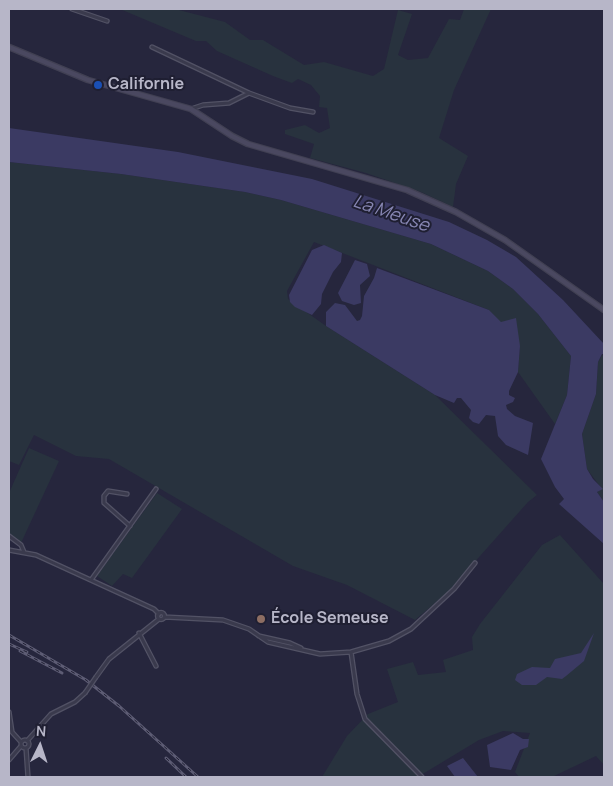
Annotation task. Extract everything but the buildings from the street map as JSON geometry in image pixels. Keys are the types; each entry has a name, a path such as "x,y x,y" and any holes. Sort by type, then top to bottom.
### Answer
{"main road":[{"path":"9,47 88,80 191,109 232,136 248,144 406,190 456,212 505,240 604,310"}],"street":[{"path":"72,9 107,20"},
{"path":"152,47 249,93 290,108 313,112"},
{"path":"191,109 203,105 229,103 249,93"},
{"path":"91,580 156,489"},
{"path":"127,494 108,491 104,496 104,503 130,526"},
{"path":"9,536 21,545 24,552"},
{"path":"9,550 36,555 159,614 224,620 249,629 258,636 290,643 320,654 351,652 389,641 411,629 454,589 476,563"},
{"path":"159,614 159,619"},
{"path":"9,760 21,744 52,714 75,702 85,693 109,659 139,633 159,619 163,620 165,616"},
{"path":"139,633 156,666"},
{"path":"351,652 357,694 365,719 422,777"},
{"path":"9,712 10,724 14,735 26,748"},
{"path":"27,740 29,744 26,748 28,777"}],"shaded area":[{"path":"120,9 175,9 225,22 250,40 263,40 304,65 324,62 373,76 384,69 398,10 412,14 398,55 408,60 428,58 449,19 460,20 464,9 491,9 454,90 439,138 468,156 456,184 453,207 421,192 366,173 310,158 314,144 285,134 285,130 305,125 319,133 330,128 327,108 319,107 320,96 311,85 298,79 292,83 273,76 217,51 206,41 196,41"},
{"path":"9,162 121,174 245,192 281,200 431,244 488,271 513,289 538,314 571,356 567,395 555,424 518,372 520,346 489,310 314,242 287,291 288,299 326,326 435,395 537,495 528,502 448,592 415,620 347,585 293,566 109,459 76,456 34,435 19,465 9,461"},
{"path":"602,355 604,357 604,502 597,492 602,489 587,469 582,434 596,394 598,362"},
{"path":"29,448 59,461 21,543 9,535 9,493"},
{"path":"157,493 182,509 132,578 123,574 112,586 97,576"},
{"path":"560,535 604,584 604,765 596,756 552,777 519,777 515,772 530,733 503,731 479,740 421,775 421,777 322,777 347,736 368,714 398,702 387,669 413,662 418,675 446,672 443,660 473,650 472,637 480,624 542,545"}],"water":[{"name":"La Meuse","path":"9,128 178,152 312,179 449,222 487,240 516,257 563,300 604,344 604,354 602,354 598,362 596,394 582,434 587,469 593,479 603,489 597,492 604,502 604,544 559,504 564,499 555,487 541,459 567,395 571,356 538,314 513,289 488,271 431,244 281,200 245,192 121,174 9,162"},
{"path":"324,245 342,253 341,262 333,272 322,294 321,304 312,315 295,307 290,302 289,295 312,250"},
{"path":"355,260 367,264 370,276 360,285 361,303 354,305 342,301 338,293"},
{"path":"377,268 489,310 501,322 516,318 520,346 518,372 509,391 509,395 515,398 513,402 506,405 507,409 515,416 533,423 528,455 506,445 498,436 495,416 486,415 479,424 473,422 469,418 471,410 461,398 457,398 454,403 435,395 326,326 326,312 335,303 345,305 357,321 360,320 364,296"},
{"path":"594,633 584,661 562,679 547,677 536,685 522,685 515,680 517,674 532,667 550,668 555,659 581,653"},
{"path":"513,733 523,739 529,739 528,747 520,750 511,770 490,767 487,745"},
{"path":"463,758 478,777 455,777 447,766"}],"railway":[{"path":"9,635 86,680 119,706 198,777"},
{"path":"9,644 27,652"},
{"path":"20,651 62,673"},
{"path":"166,758 186,777"}],"place":[{"name":"Californie","path":"98,85"},
{"name":"École Semeuse","path":"261,619"}]}
